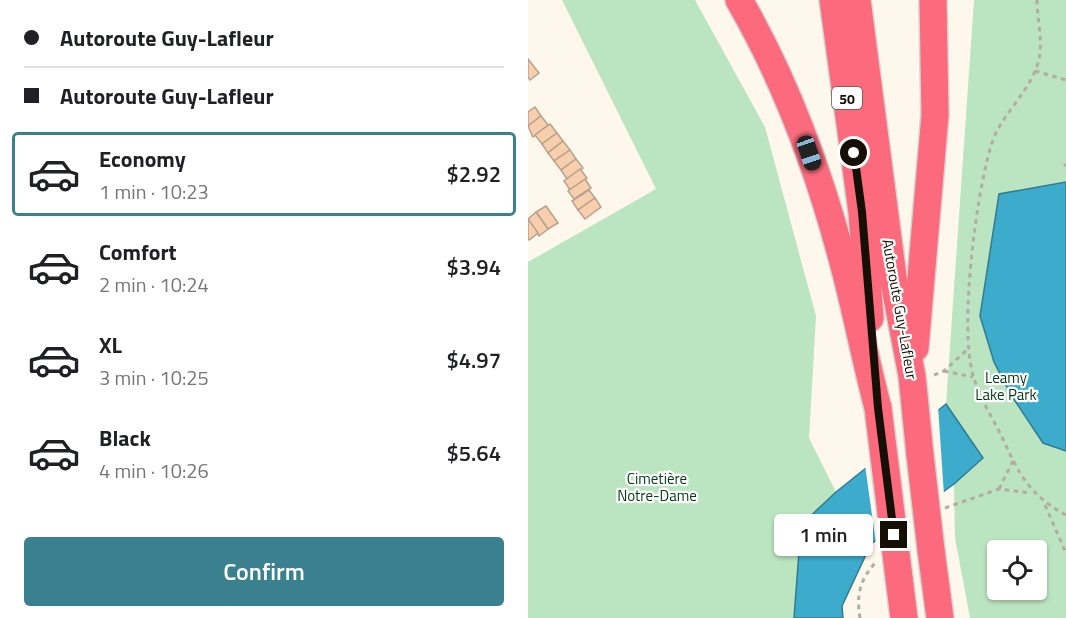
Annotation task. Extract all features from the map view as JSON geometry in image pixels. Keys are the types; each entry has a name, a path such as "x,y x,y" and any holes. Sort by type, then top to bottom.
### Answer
{"highway":[{"path":"739,0 781,82 822,191 846,273 878,408"},
{"name":"Autoroute Guy-Lafleur","path":"833,0 862,212 878,408 904,618"},
{"name":"Autoroute Guy-Lafleur","path":"857,0 893,277 923,375 931,550 939,618"},
{"path":"923,375 934,122 933,0"}],"path":[{"path":"1037,0 1040,53 1035,71 1020,98 995,134 990,149 975,232 968,319 969,348 974,377 1013,461 1033,493 1044,503 1066,515"},
{"path":"1035,71 1066,80"},
{"path":"944,371 969,348"},
{"path":"923,375 944,371 974,377"},
{"path":"1013,461 999,489 1033,493"},
{"path":"1044,503 1066,553"}],"green space":[{"name":"Cimetière Notre-Dame","path":"562,0 695,0 765,127 816,316 809,438 836,492 801,525 794,618 528,618 528,262 656,189"},
{"name":"Leamy Lake Park","path":"974,0 1066,0 1066,618 970,618 955,538 954,484 983,458 946,404"}],"water":[{"path":"1066,182 1066,451 1043,443 1011,395 994,362 980,316 999,194"},
{"path":"946,404 983,458 954,484 871,544 842,606 843,618 794,618 801,525 836,492"}],"pier":[{"path":"938,406 944,495 876,544 865,465"}],"building":[{"path":"528,59 539,73 530,80 528,77"},
{"path":"535,107 541,116 528,126 528,112"},
{"path":"541,116 548,125 533,137 528,126"},
{"path":"550,124 557,133 542,144 535,135"},
{"path":"557,133 563,141 548,153 542,144"},
{"path":"563,141 570,150 554,161 548,153"},
{"path":"570,150 576,159 561,170 554,161"},
{"path":"576,159 583,168 567,179 561,170"},
{"path":"580,169 587,178 570,190 564,181"},
{"path":"585,179 591,188 574,199 568,191"},
{"path":"589,190 595,198 578,210 572,201"},
{"path":"595,198 601,207 585,219 578,210"},
{"path":"546,206 558,223 548,229 536,212"},
{"path":"536,212 548,229 539,236 528,219"},
{"path":"528,219 538,233 529,240 528,239"}],"route":[{"path":"854,153 862,212 878,408 894,535"}]}
